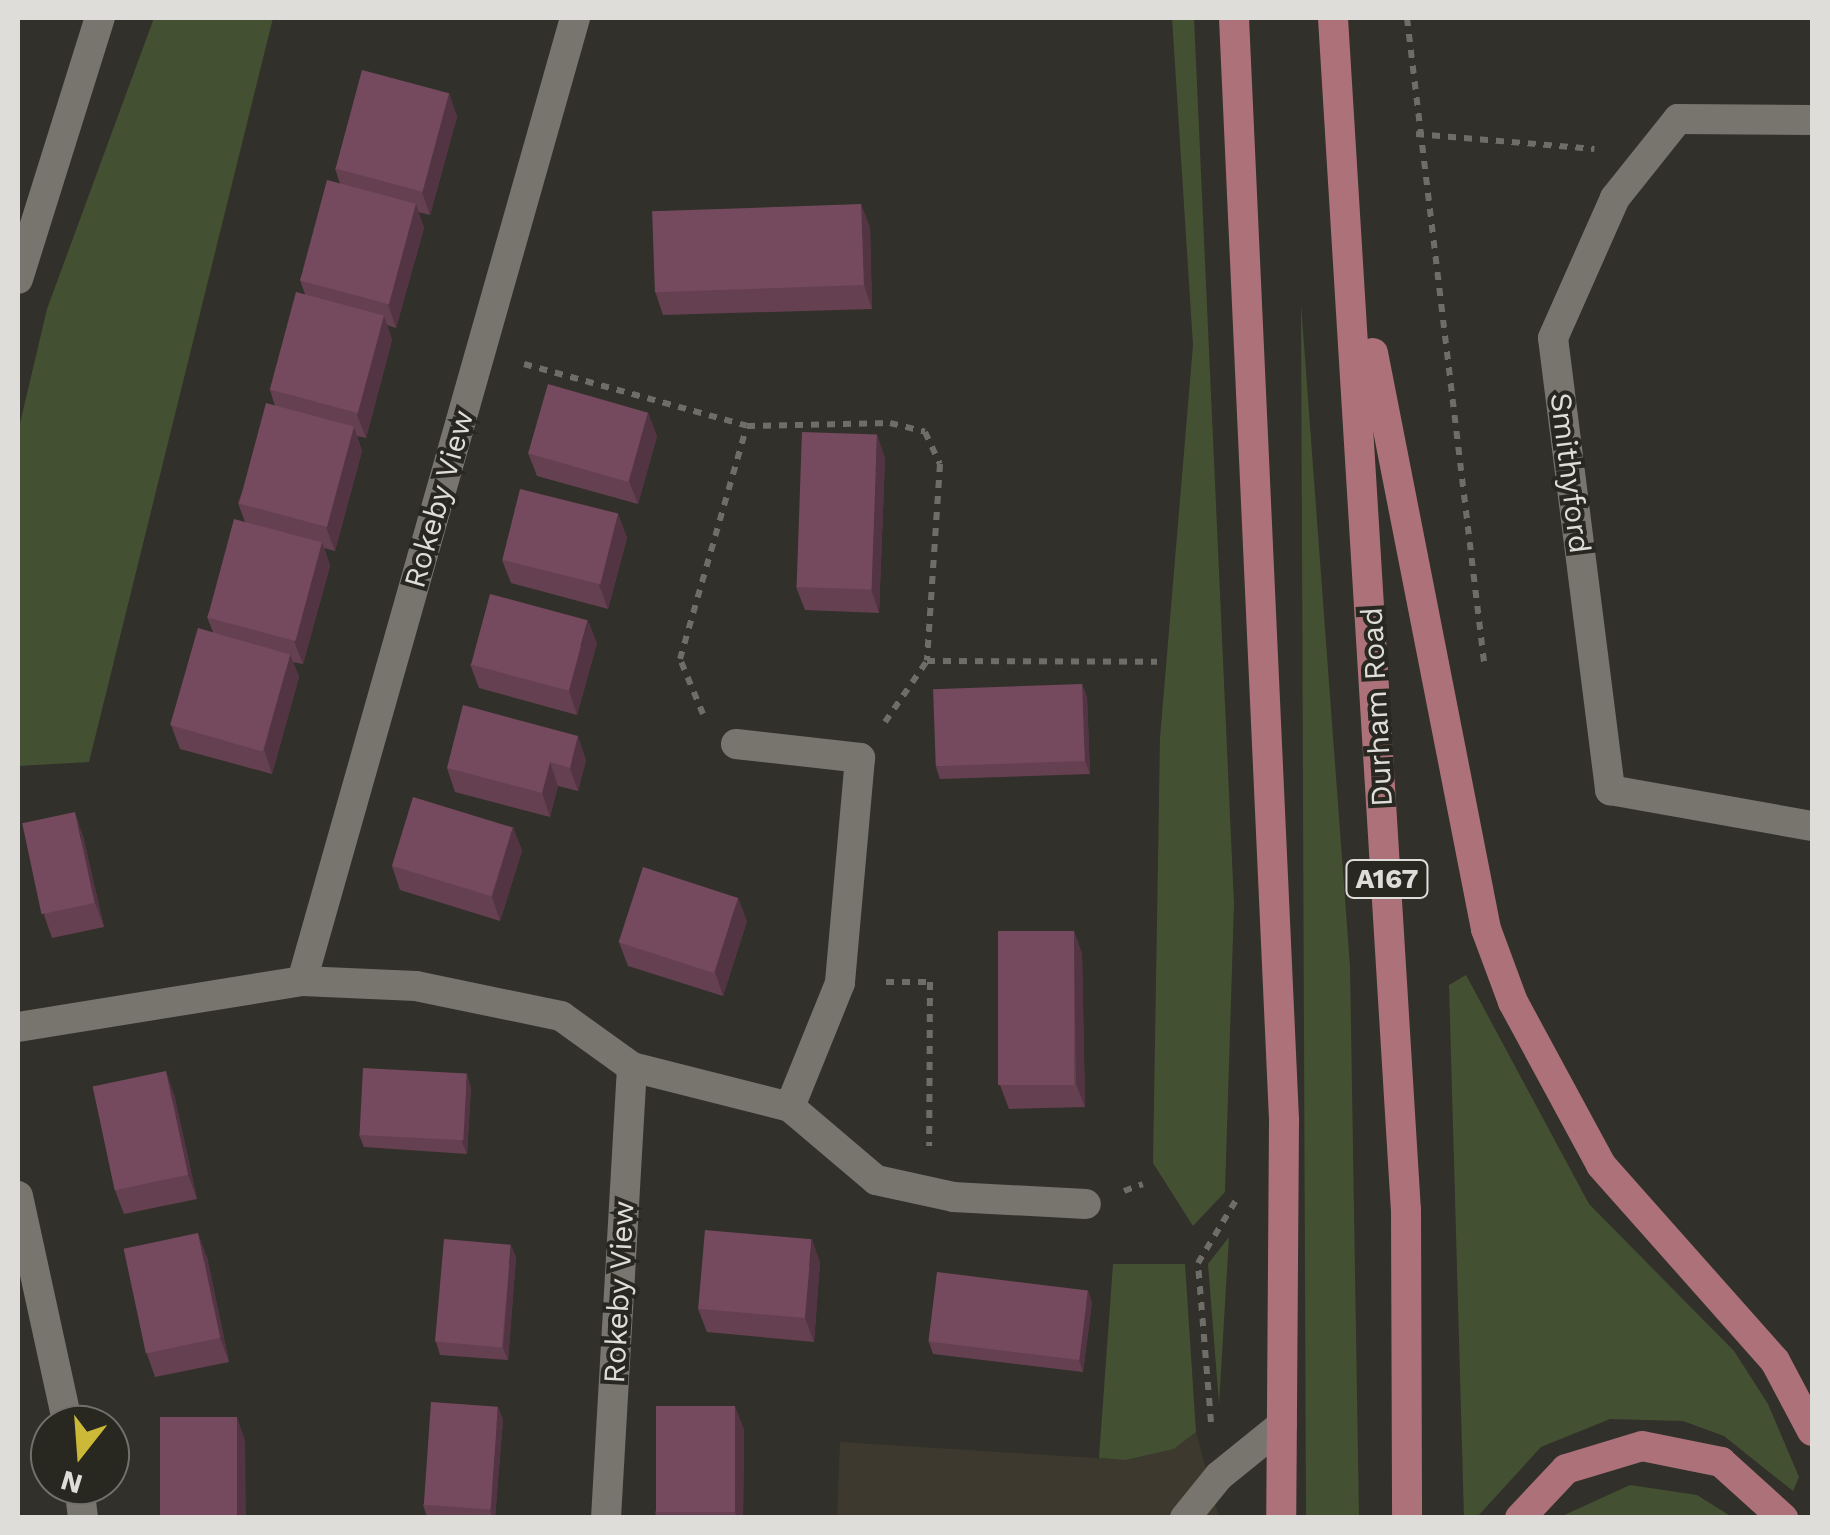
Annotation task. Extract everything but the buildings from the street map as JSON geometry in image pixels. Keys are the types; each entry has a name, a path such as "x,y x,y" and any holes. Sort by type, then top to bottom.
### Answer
{"main road":[{"path":"1234,18 1284,1101 1281,1518"},
{"name":"Durham Road","path":"1333,18 1351,242 1406,1210 1407,1518"},
{"path":"1351,242 1486,930 1512,1002 1601,1165 1754,1335 1812,1432"},
{"path":"1520,1518 1566,1469 1642,1446 1721,1462 1783,1518"}],"street":[{"path":"18,279 100,18"},
{"name":"Rokeby View","path":"302,981 575,18"},
{"name":"Smithyford","path":"1812,120 1678,119 1615,198 1554,338 1610,790 1812,826"},
{"path":"736,744 860,758 840,983 790,1107"},
{"path":"18,1026 302,981 416,986 561,1016 632,1067 790,1107 876,1180 928,1192 1086,1204"},
{"name":"Rokeby View","path":"606,1518 632,1067"},
{"path":"18,1196 64,1405"},
{"path":"1185,1518 1218,1476 1282,1425"}],"path":[{"path":"1416,134 1651,154"},
{"path":"480,352 748,426 890,423 926,432 940,464 927,661 860,758"},
{"path":"736,744 697,708 680,660 748,426"},
{"path":"927,661 1157,662"},
{"path":"840,983 930,982 928,1192"},
{"path":"1198,1263 1218,1476"}],"shaded area":[{"path":"1196,1432 1219,1518 837,1518 840,1442 1126,1460 1174,1449"}],"green space":[{"path":"154,18 273,18 89,762 18,766 18,432 47,309"},
{"path":"1172,18 1194,18 1234,904 1225,1192 1193,1226 1153,1163 1160,738 1193,345"},
{"path":"1301,304 1350,966 1359,1518 1306,1517"},
{"path":"1466,975 1589,1204 1734,1351 1768,1404 1799,1477 1793,1491 1724,1436 1683,1421 1610,1419 1541,1447 1477,1517 1464,1517 1449,985"},
{"path":"1229,1237 1219,1404 1208,1264"},
{"path":"1113,1264 1185,1264 1196,1432 1174,1449 1126,1460 1099,1458"},
{"path":"1630,1485 1697,1495 1732,1517 1560,1517"}]}
